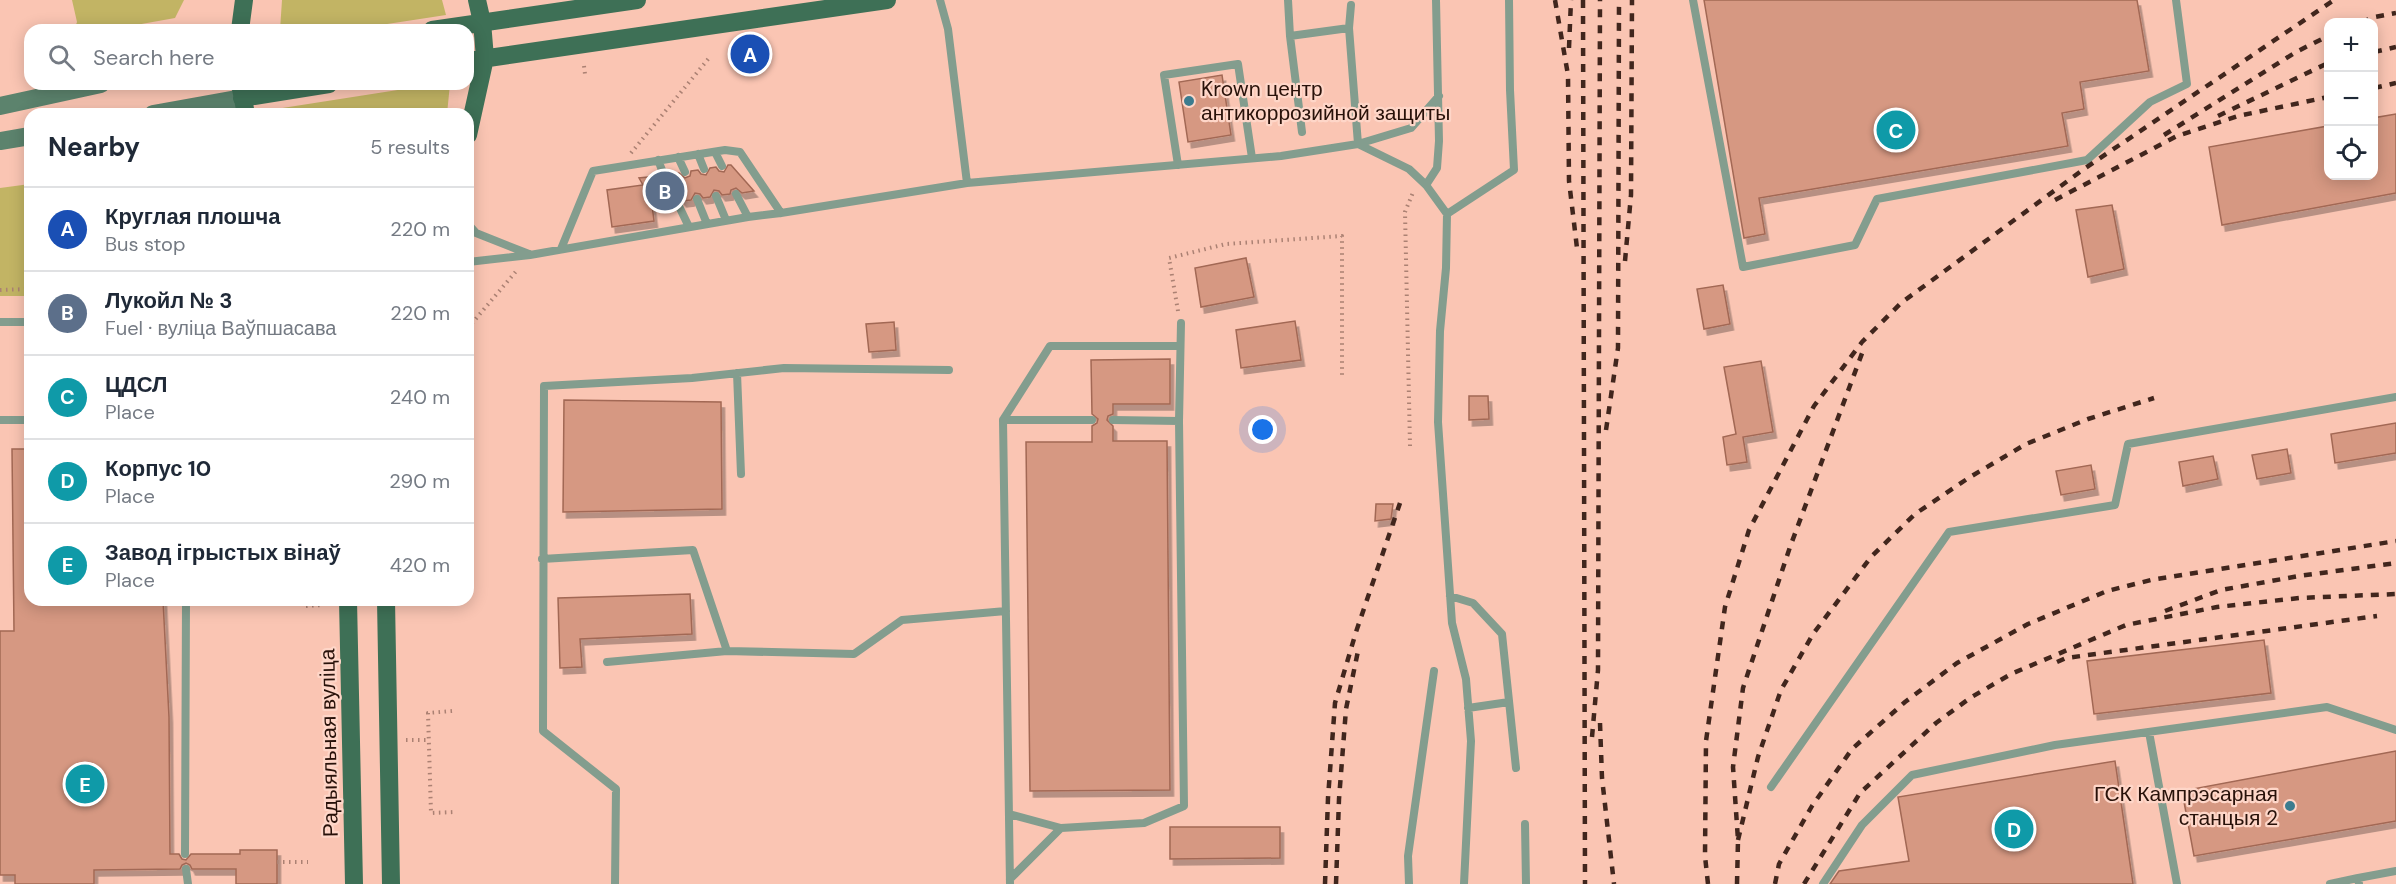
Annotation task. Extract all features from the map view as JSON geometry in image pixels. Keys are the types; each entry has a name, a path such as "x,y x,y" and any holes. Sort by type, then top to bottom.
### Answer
{"main road":[{"path":"241,24 244,0"},
{"path":"474,84 482,22 477,0"},
{"path":"470,24 637,0"},
{"path":"477,59 887,0"},
{"path":"0,106 73,90"},
{"path":"189,108 295,90"},
{"path":"471,108 473,90"},
{"path":"0,141 24,137"},
{"name":"Радыяльная вуліца","path":"348,606 354,884"},
{"path":"386,606 391,884"}],"lane":[{"path":"940,0 948,29 967,183"},
{"path":"1288,0 1290,36 1302,132"},
{"path":"1426,185 1437,168 1440,141 1436,0"},
{"path":"1447,214 1514,170 1509,0"},
{"path":"1693,0 1743,267 1855,245 1877,199 2087,160 2150,102 2187,84 2176,0"},
{"path":"1351,5 1349,28 1358,144"},
{"path":"1290,36 1349,28"},
{"path":"1178,165 1164,75 1238,64 1252,158"},
{"path":"474,261 530,255 726,220 967,183 1281,156 1358,144 1411,128 1438,96"},
{"path":"1358,144 1409,169 1426,185 1447,214 1446,268 1440,330 1438,422 1452,623 1466,679 1471,741 1463,866 1464,884"},
{"path":"561,249 593,171 620,166 725,150 740,152 781,213"},
{"path":"715,152 722,166"},
{"path":"698,154 704,169"},
{"path":"678,157 685,172"},
{"path":"658,160 664,175"},
{"path":"736,194 748,217"},
{"path":"716,196 726,220"},
{"path":"697,199 707,224"},
{"path":"677,202 689,227"},
{"path":"474,231 530,255"},
{"path":"0,322 24,322"},
{"path":"1009,814 1061,828 1144,823 1184,806 1179,421 1181,323"},
{"path":"1010,882 1003,420 1050,346 1180,346"},
{"path":"615,884 615,789 543,731 544,386 692,378 784,368 949,370"},
{"path":"737,373 741,474"},
{"path":"1771,787 1949,532 2115,505 2128,444 2396,397"},
{"path":"0,420 24,420"},
{"path":"1003,420 1092,420"},
{"path":"1113,420 1179,421"},
{"path":"542,559 693,550 727,651"},
{"path":"1450,596 1473,603 1502,634 1516,768"},
{"path":"185,854 186,606"},
{"path":"607,662 727,651 854,654 902,620 1006,611"},
{"path":"1409,884 1408,855 1434,671"},
{"path":"1468,708 1509,702"},
{"path":"1823,884 1862,825 1912,775 2055,745 2327,707 2396,730"},
{"path":"2149,732 2177,884"},
{"path":"1525,824 1526,884"},
{"path":"1010,882 1061,828"},
{"path":"186,869 188,884"},
{"path":"2330,884 2359,881 2396,872"}],"path":[{"path":"620,166 709,58"},
{"path":"584,66 585,74"},
{"path":"1410,446 1405,212 1419,178"},
{"path":"1181,323 1169,258 1226,244 1342,236 1342,379"},
{"path":"474,321 530,255"},
{"path":"0,290 24,289"},
{"path":"452,711 428,713 431,813 454,812"},
{"path":"277,862 308,862"}],"shaded area":[{"path":"72,0 184,0 175,18 142,24 76,24"},
{"path":"282,0 442,0 446,15 387,24 280,24"},
{"path":"398,90 449,90 448,108 282,108"},
{"path":"24,185 24,296 0,296 0,188"}],"building":[{"path":"1704,0 2137,0 2149,71 2080,82 2084,109 2062,113 2068,146 1759,198 1765,234 1744,238"},
{"path":"1222,75 1231,135 1188,142 1179,82"},
{"path":"2396,114 2396,193 2222,225 2209,147 2324,127 2324,180 2378,180 2378,117"},
{"path":"728,165 731,165 754,191 742,193 736,188 731,190 730,194 722,195 719,191 714,190 710,197 703,198 700,194 695,193 691,200 683,201 680,197 675,196 671,203 652,205 654,221 612,227 607,190 643,185 639,178 658,176 661,180 666,181 670,174 679,173 685,178 690,176 691,171 698,170 701,174 706,175 710,168 716,167 719,171 724,172"},
{"path":"2112,205 2124,269 2088,277 2076,210"},
{"path":"1246,258 1254,297 1201,307 1195,268"},
{"path":"1723,285 1730,324 1704,329 1697,289"},
{"path":"1295,321 1301,360 1241,368 1236,330"},
{"path":"894,322 896,350 869,352 866,324"},
{"path":"1170,359 1170,404 1113,404 1113,414 1108,416 1107,420 1113,426 1113,441 1167,441 1170,790 1030,791 1026,442 1092,442 1092,426 1097,423 1098,419 1092,414 1091,360"},
{"path":"1761,361 1773,432 1743,437 1747,462 1727,465 1723,437 1736,434 1724,367"},
{"path":"1469,396 1488,396 1489,419 1469,420"},
{"path":"564,400 721,402 722,509 563,512"},
{"path":"2396,423 2396,453 2335,463 2331,434"},
{"path":"12,449 24,449 24,606 163,606 169,717 170,854 179,854 182,859 186,860 191,854 240,854 240,850 277,850 277,884 236,884 236,869 192,869 186,863 180,869 94,870 94,884 15,884 15,875 0,875 0,631 14,631"},
{"path":"2287,449 2291,473 2257,479 2252,455"},
{"path":"2213,456 2218,479 2183,486 2179,462"},
{"path":"2091,465 2095,489 2061,495 2056,471"},
{"path":"1376,504 1393,504 1391,519 1375,521"},
{"path":"690,594 692,634 580,639 582,667 560,668 558,598"},
{"path":"2264,640 2271,693 2094,714 2087,661"},
{"name":"ГСК Кампрэсарная станцыя 2","path":"2396,751 2396,821 2194,856 2182,791"},
{"path":"2115,761 2133,884 1830,884 1839,871 1909,861 1898,797"},
{"path":"1170,827 1280,827 1280,858 1170,859"}],"railway":[{"path":"1555,0 1568,75 1569,181 1577,248"},
{"path":"1569,48 1571,0"},
{"path":"1583,0 1585,884"},
{"path":"1592,737 1598,670 1600,0"},
{"path":"1606,430 1618,348 1619,0"},
{"path":"1625,261 1631,195 1632,0"},
{"path":"1708,884 1705,856 1706,741 1725,607 1749,530 1814,406 1862,342 1901,303 2084,169 2334,0"},
{"path":"2372,18 2396,13"},
{"path":"2164,135 2296,52 2324,38"},
{"path":"2378,51 2396,47"},
{"path":"2218,116 2324,65"},
{"path":"2378,87 2396,83"},
{"path":"2055,200 2177,136 2238,116 2324,98"},
{"path":"1737,884 1738,840 1733,767 1743,688 1790,547 1864,348"},
{"path":"1738,840 1758,757 1781,690 1813,634 1871,557 1915,514 1970,477 2026,444 2088,419 2154,398"},
{"path":"1325,884 1335,703 1356,632 1400,503"},
{"path":"1775,884 1779,864 1812,806 1852,749 1905,702 1957,663 2028,624 2107,591 2151,580 2396,541"},
{"path":"2165,611 2221,590 2299,576 2396,563"},
{"path":"1804,884 1860,793 1936,723 1970,698 2011,674 2126,625 2217,607 2299,598 2396,594"},
{"path":"2057,662 2066,658 2377,616"},
{"path":"1336,884 1339,799 1346,709 1358,651"},
{"path":"1600,723 1602,778 1614,884"}],"place":[{"name":"Круглая плошча","path":"750,54"},
{"name":"Krown центр антикоррозийной защиты","path":"1189,101"},
{"name":"ЦДСЛ","path":"1896,130"},
{"name":"Лукойл № 3","path":"665,191"},
{"name":"Завод ігрыстых вінаў","path":"85,784"},
{"name":"ГСК Кампрэсарная станцыя 2","path":"2290,806"},
{"name":"Корпус 10","path":"2014,829"}]}
